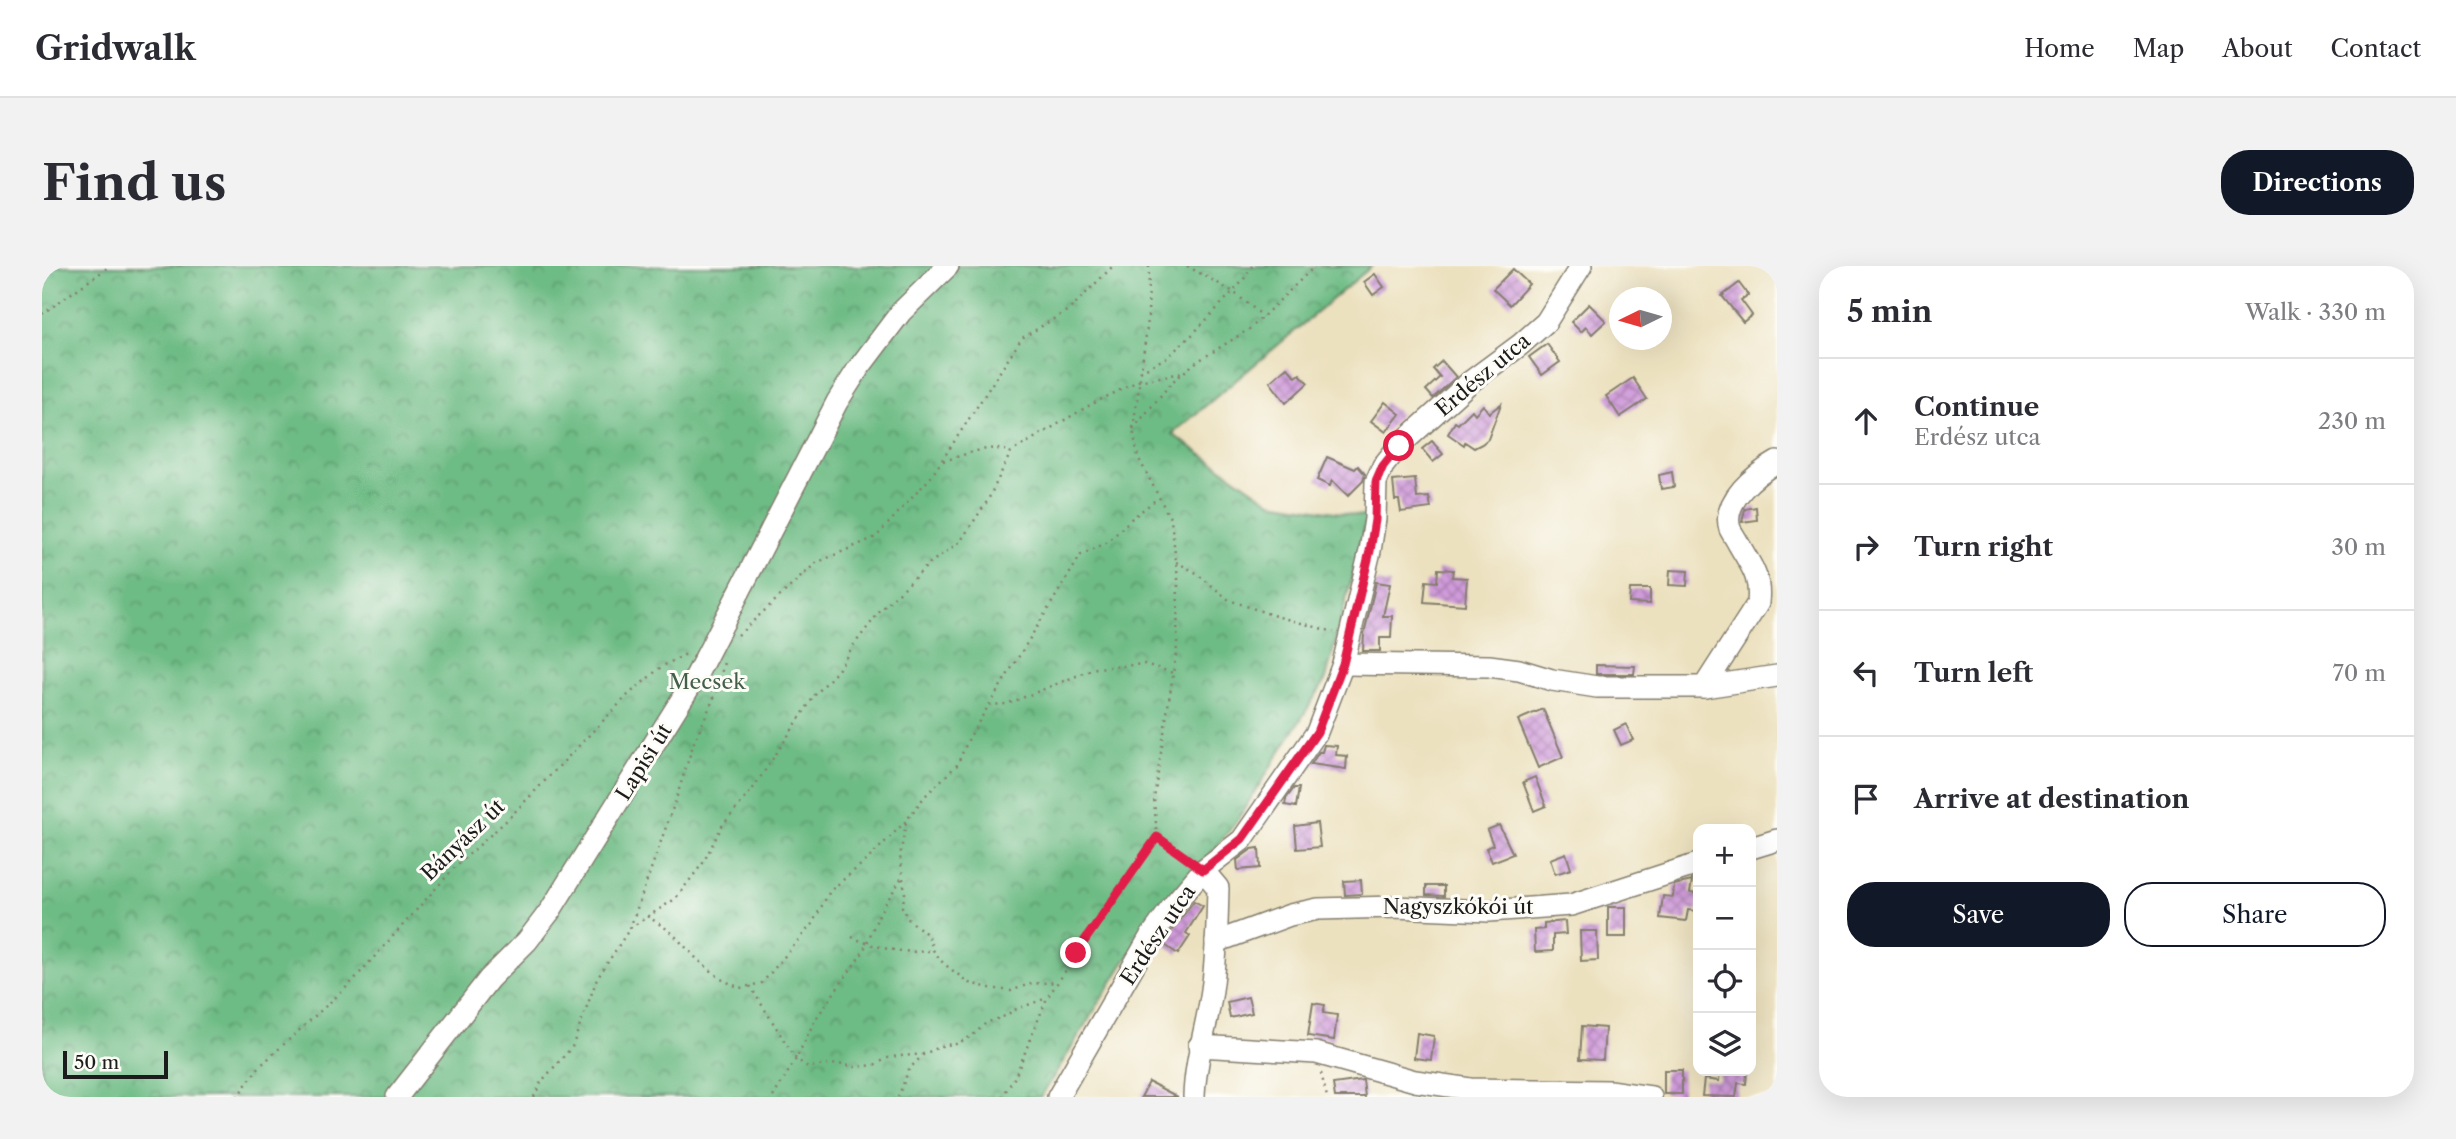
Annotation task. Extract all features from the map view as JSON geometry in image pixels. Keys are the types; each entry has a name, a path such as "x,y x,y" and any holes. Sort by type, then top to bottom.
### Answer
{"street":[{"name":"Lapisi út","path":"397,1097 473,999 527,941 550,911 695,678 724,646 837,402 901,312 948,266"},
{"name":"Erdész utca","path":"1058,1097 1149,939 1203,870 1242,839 1317,732 1343,664 1370,551 1375,520 1376,482 1383,466 1399,446 1469,382 1520,345 1546,322 1581,266"},
{"path":"1704,687 1758,603 1760,587 1756,573 1730,529 1729,515 1735,499 1743,489 1777,462"},
{"path":"1343,664 1489,666 1597,687 1704,687 1777,676"},
{"path":"1756,846 1777,840"},
{"name":"Nagyszkókói út","path":"1216,942 1290,915 1318,909 1394,907 1489,911 1571,905 1693,866"},
{"path":"1194,1097 1199,1046 1212,992 1216,942 1218,888 1203,870"},
{"path":"1199,1046 1316,1053 1415,1081 1470,1089 1609,1091 1651,1097"}],"path":[{"path":"42,314 110,266"},
{"name":"Bányász út","path":"237,1097 259,1067 350,984 455,867 508,820 628,695 661,667 724,646 816,563 876,537 905,507 941,461 1022,338 1070,309 1113,266"},
{"path":"1002,1097 1015,1077 1047,998 1157,837 1154,799 1177,647 1176,562 1171,520 1138,457 1133,429 1148,320 1149,266"},
{"path":"1188,266 1232,291 1263,316"},
{"path":"1140,370 1166,358 1190,338 1242,282 1252,266"},
{"path":"1133,429 1182,373 1251,328 1315,266"},
{"path":"630,928 646,915 676,899 703,863 722,826 752,790 816,695 838,670 881,610 930,563 960,542 988,500 1011,452 1090,405 1138,381 1182,373"},
{"path":"941,461 981,449 998,447 1011,452"},
{"path":"646,915 670,930 697,959 722,979 740,988 762,984 812,924 830,891 870,857 957,765 969,738 1081,555 1108,542 1159,497"},
{"path":"1176,562 1195,572 1229,600 1348,636"},
{"path":"534,1097 541,1082 572,1047 597,979 630,928 673,810 694,742 717,691 724,646"},
{"path":"989,705 1007,704 1096,668 1145,664 1173,673"},
{"path":"906,821 900,856 905,893 902,907 907,918 928,936 933,950 943,963 969,983 1011,991 1029,984 1058,982"},
{"path":"1157,837 1203,870"},
{"path":"773,1097 815,1020 863,952 880,912 903,876"},
{"path":"852,937 866,944 920,953 933,950"},
{"path":"750,986 796,1059 808,1067 874,1065 890,1057 924,1054 944,1045 956,1044 972,1036 986,1023 1047,998"},
{"path":"1316,1053 1326,1097"},
{"path":"898,1097 909,1069 924,1054"}],"green space":[{"name":"Mecsek","path":"42,266 1372,266 1172,434 1271,502 1367,517 1326,679 1236,822 1123,964 1041,1097 42,1097"}],"building":[{"path":"1513,269 1529,284 1510,305 1493,289"},
{"path":"1375,274 1384,287 1373,295 1364,282"},
{"path":"1739,283 1748,295 1741,300 1752,315 1743,322 1722,296"},
{"path":"1589,304 1606,321 1592,334 1586,327 1581,332 1571,322"},
{"path":"1547,344 1560,362 1542,375 1529,357"},
{"path":"1442,361 1456,377 1433,398 1426,390 1440,377 1433,369"},
{"path":"1287,367 1296,377 1300,374 1308,383 1286,403 1270,382"},
{"path":"1633,378 1647,399 1620,417 1606,396"},
{"path":"1385,402 1400,414 1386,432 1371,421"},
{"path":"1501,404 1488,439 1482,444 1474,448 1448,434 1455,422 1458,424 1472,410 1475,414 1483,405 1489,413"},
{"path":"1432,441 1443,454 1433,462 1422,449"},
{"path":"1327,457 1355,469 1358,466 1365,474 1363,481 1348,496 1332,480 1330,486 1317,480"},
{"path":"1672,472 1674,487 1661,489 1659,475"},
{"path":"1415,479 1417,498 1429,497 1431,508 1401,512 1399,500 1395,500 1393,481"},
{"path":"1756,507 1757,520 1742,522 1745,509"},
{"path":"1438,569 1453,570 1452,577 1467,578 1465,605 1424,602 1426,581 1437,582"},
{"path":"1670,570 1688,571 1687,586 1669,585"},
{"path":"1376,582 1390,584 1383,616 1392,616 1391,638 1380,638 1380,651 1363,651 1364,634"},
{"path":"1630,589 1650,589 1650,604 1629,603"},
{"path":"1596,665 1635,666 1634,674 1596,674"},
{"path":"1543,709 1563,757 1538,768 1518,720"},
{"path":"1626,724 1633,740 1621,745 1614,730"},
{"path":"1324,745 1337,746 1336,755 1347,756 1346,769 1311,764 1319,752 1322,752"},
{"path":"1535,777 1546,806 1534,811 1523,782"},
{"path":"1294,788 1299,788 1296,807 1285,805 1286,799"},
{"path":"1317,823 1320,847 1297,849 1295,826"},
{"path":"1499,825 1513,854 1492,862 1486,848 1493,845 1487,830"},
{"path":"1259,848 1260,868 1238,870 1237,860 1252,849"},
{"path":"1566,853 1571,869 1555,874 1550,859"},
{"path":"1361,880 1362,894 1345,895 1344,881"},
{"path":"1692,881 1690,893 1693,893 1693,911 1688,910 1686,921 1660,918 1663,896 1673,897 1674,885"},
{"path":"1426,886 1444,886 1444,896 1426,895"},
{"path":"1194,901 1203,906 1186,933 1190,936 1178,954 1162,943"},
{"path":"1608,907 1626,907 1626,937 1608,937"},
{"path":"1565,921 1566,934 1553,935 1553,951 1535,952 1534,930 1544,929 1544,923"},
{"path":"1580,931 1597,931 1598,960 1581,961"},
{"path":"1248,997 1252,1013 1230,1018 1227,1002"},
{"path":"1313,1003 1325,1005 1323,1013 1337,1015 1334,1040 1308,1036"},
{"path":"1582,1026 1605,1028 1603,1060 1580,1059"},
{"path":"1417,1033 1434,1036 1431,1060 1414,1058"},
{"path":"1664,1070 1682,1070 1682,1094 1664,1094"},
{"path":"1720,1076 1747,1076 1746,1084 1738,1083 1736,1097 1702,1096 1704,1079 1719,1081"},
{"path":"1363,1080 1365,1097 1335,1097 1333,1084"},
{"path":"1149,1082 1178,1097 1141,1097"}],"route":[{"path":"1076,953 1157,837 1203,870 1242,839 1317,732 1343,664 1370,551 1375,520 1376,482 1383,466 1399,446"}]}
